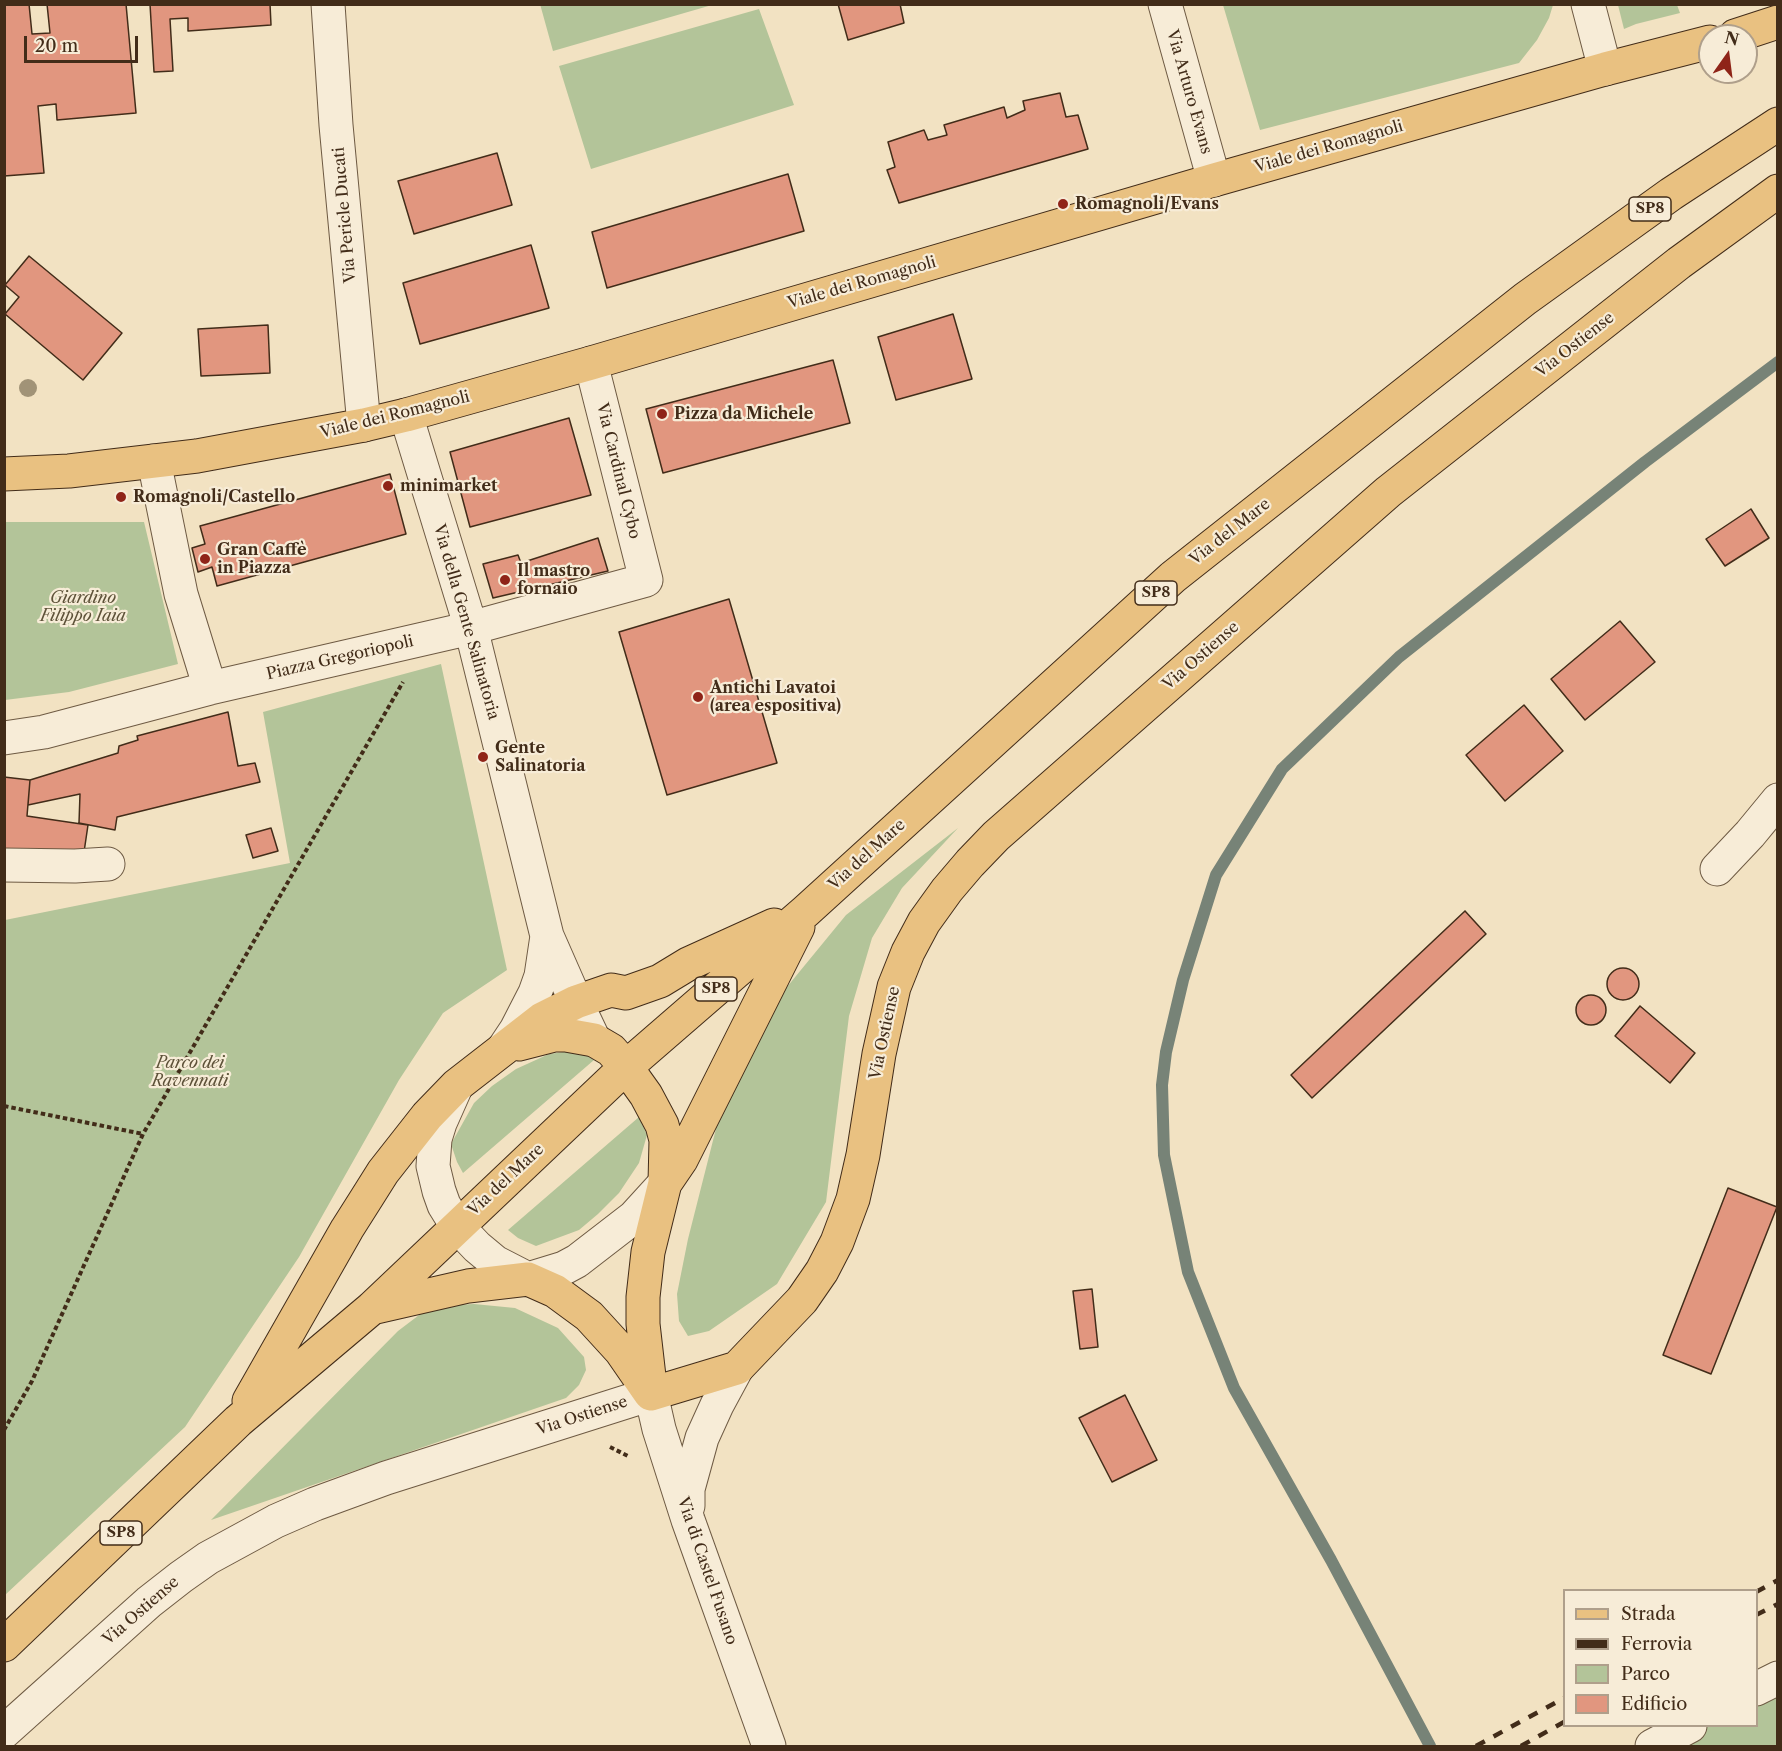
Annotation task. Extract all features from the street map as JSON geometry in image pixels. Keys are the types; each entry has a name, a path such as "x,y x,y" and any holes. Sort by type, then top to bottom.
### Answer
{"main road":[{"path":"1758,29 1778,22"},
{"name":"Viale dei Romagnoli","path":"4,474 69,471 154,462 364,425 406,415 1214,180 1605,69 1698,45"},
{"name":"Via del Mare","path":"4,1645 238,1421 372,1308 626,1067 806,911 1173,577 1525,298 1671,194 1778,124"},
{"name":"Via Ostiense","path":"651,1394 737,1368 802,1300 822,1271 837,1242 853,1199 863,1155 879,1054 894,987 908,952 924,922 970,863 996,836 1388,492 1679,263 1778,191"},
{"path":"238,1421 366,1199 427,1116 457,1085 542,1020 576,1002 611,990 626,993 660,981 688,964 806,911"},
{"path":"664,1183 681,1160 806,911"},
{"path":"503,1050 529,1040 554,1035 594,1040 611,1050 626,1067 646,1095 662,1125 666,1140 664,1183 648,1252 643,1297 643,1324 651,1394"},
{"path":"372,1308 468,1286 528,1279 555,1291 589,1316 621,1351 651,1394"}],"street":[{"name":"Via Pericle Ducati","path":"328,4 336,125 364,425"},
{"name":"Via Arturo Evans","path":"1165,4 1214,180"},
{"path":"1588,4 1605,69"},
{"name":"Via Cardinal Cybo","path":"591,363 646,580"},
{"name":"Via della Gente Salinatoria","path":"406,415 471,628 547,936 594,1040"},
{"path":"154,462 181,594 210,688"},
{"name":"Piazza Gregoriopoli","path":"4,738 44,732 210,688 471,628 646,580"},
{"path":"1717,869 1778,800"},
{"path":"4,865 108,864"},
{"name":"Via della Gente Salinatoria","path":"503,1050 535,993 541,976 547,936"},
{"path":"457,1085 435,1139 433,1166 444,1205 457,1226 477,1247 495,1262 528,1279 564,1268 577,1261 634,1217 664,1183"},
{"path":"688,1520 688,1489 696,1458 717,1405 737,1368"},
{"name":"Via di Castel Fusano","path":"651,1394 659,1429 688,1520 769,1746"},
{"name":"Via Ostiense","path":"4,1732 149,1602 208,1558 266,1526 315,1504 386,1478 651,1394"},
{"path":"1758,1688 1778,1678"},
{"path":"1652,1746 1686,1727"}],"path":[{"path":"4,1430 32,1381 144,1134 429,638"},
{"path":"4,1106 144,1134"},
{"path":"601,1442 632,1458"}],"green space":[{"path":"540,4 712,4 712,5 553,51"},
{"path":"1223,4 1553,5 1537,40 1519,63 1260,130"},
{"path":"1618,5 1677,5 1680,13 1624,29"},
{"path":"759,9 794,105 591,169 559,66"},
{"name":"Giardino Filippo Iaia","path":"5,522 144,522 178,664 69,692 5,700"},
{"name":"Parco dei Ravennati","path":"441,664 507,970 443,1013 399,1080 299,1257 185,1427 5,1595 5,920 290,863 263,712"},
{"path":"958,828 902,888 872,938 849,1016 826,1202 777,1284 709,1331 688,1336 679,1321 677,1294 688,1239 721,1109 773,1004 846,915"},
{"path":"577,1050 594,1060 463,1173 451,1144 474,1103 492,1086 516,1069 549,1054"},
{"path":"639,1117 647,1135 639,1163 619,1193 598,1214 579,1230 536,1246 518,1238 508,1230"},
{"path":"474,1304 515,1308 558,1328 584,1357 586,1370 579,1385 566,1398 211,1520 398,1331 431,1306"},
{"path":"1777,1678 1777,1746 1652,1746 1688,1727 1758,1727 1758,1688"}],"building":[{"path":"4,4 29,4 32,34 50,33 47,4 126,4 136,113 57,120 56,104 38,106 44,173 4,176"},
{"path":"150,4 270,4 271,25 188,31 188,18 170,19 173,71 154,72"},
{"path":"838,4 900,4 904,23 848,40"},
{"path":"1060,93 1066,117 1078,115 1088,149 899,203 887,170 895,167 888,142 924,130 928,140 947,135 944,125 1004,107 1007,118 1025,110 1023,101"},
{"path":"497,153 512,205 414,234 398,181"},
{"path":"788,174 804,231 607,288 592,232"},
{"path":"531,245 549,308 420,344 403,283"},
{"path":"29,256 122,333 83,380 5,314 19,297 5,285"},
{"path":"953,314 972,379 896,400 878,337"},
{"path":"268,325 270,373 201,376 198,329"},
{"path":"833,360 850,423 663,473 646,409"},
{"path":"569,418 591,495 470,527 450,452"},
{"path":"390,474 406,534 217,586 212,567 198,572 192,548 205,544 200,526"},
{"path":"1751,509 1769,538 1725,566 1706,539"},
{"path":"598,538 608,571 493,598 483,564 518,555 521,563"},
{"name":"Antichi Lavatoi (area espositiva)","path":"729,599 777,763 667,795 619,632"},
{"path":"1620,621 1655,662 1585,720 1551,679"},
{"path":"1524,705 1563,751 1505,801 1466,755"},
{"path":"228,712 238,766 255,763 260,782 117,817 115,830 79,823 80,794 28,805 30,780 118,753 119,746 138,740 137,736"},
{"path":"4,777 30,780 27,816 88,825 83,859 4,853"},
{"path":"271,828 278,851 253,858 246,835"},
{"path":"1465,911 1486,934 1312,1098 1291,1075"},
{"path":"1623,968 1634,973 1639,984 1634,995 1623,1000 1612,995 1607,984 1612,973"},
{"path":"1591,995 1601,1000 1606,1010 1601,1020 1591,1025 1581,1020 1576,1010 1581,1000"},
{"path":"1640,1006 1695,1053 1670,1083 1615,1036"},
{"path":"1728,1188 1777,1207 1711,1374 1663,1355"},
{"path":"1092,1289 1098,1347 1080,1349 1073,1291"},
{"path":"1125,1395 1157,1460 1112,1482 1079,1418"}],"waterway":[{"path":"1430,1746 1331,1560 1234,1388 1188,1272 1164,1155 1162,1085 1166,1052 1183,980 1216,875 1282,769 1399,657 1645,462 1778,362"}],"railway":[{"path":"1758,1591 1778,1580"},
{"path":"1758,1614 1778,1604"},
{"path":"1476,1746 1563,1699"},
{"path":"1521,1746 1563,1723"}],"place":[{"name":"Romagnoli/Evans","path":"1063,204"},
{"name":"Pizza da Michele","path":"662,414"},
{"name":"minimarket","path":"388,486"},
{"name":"Romagnoli/Castello","path":"121,497"},
{"name":"Gran Caffè in Piazza","path":"205,559"},
{"name":"Il mastro fornaio","path":"505,580"},
{"name":"Antichi Lavatoi (area espositiva)","path":"698,697"},
{"name":"Gente Salinatoria","path":"483,757"}]}
